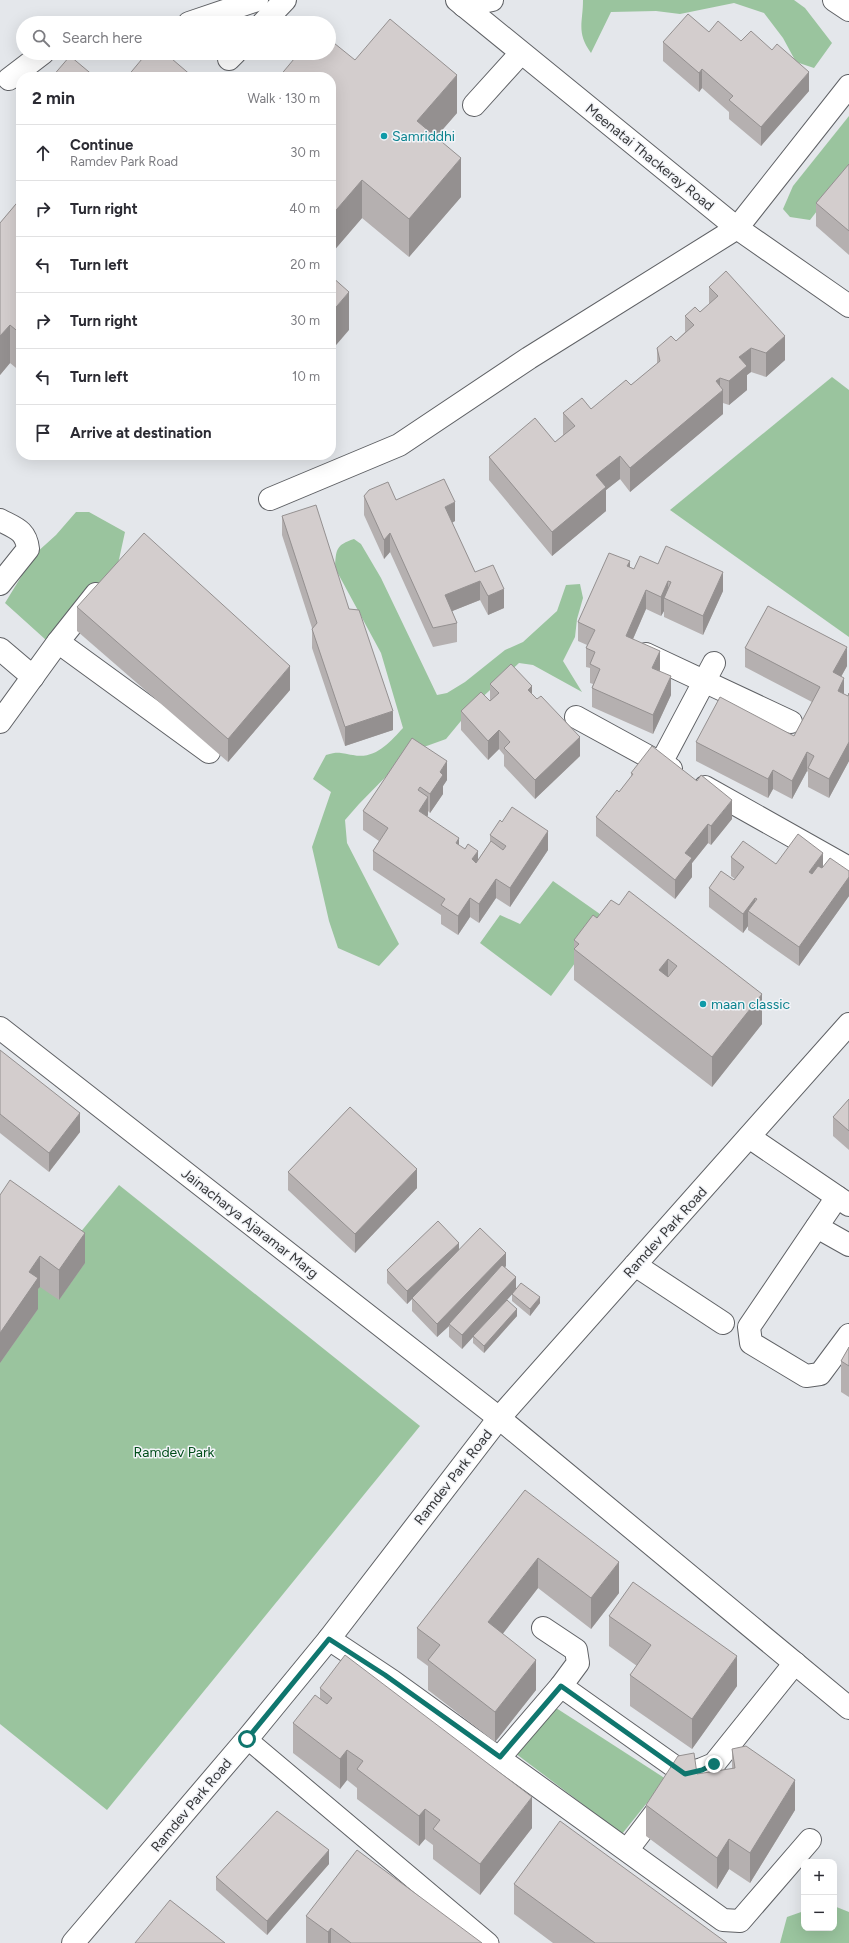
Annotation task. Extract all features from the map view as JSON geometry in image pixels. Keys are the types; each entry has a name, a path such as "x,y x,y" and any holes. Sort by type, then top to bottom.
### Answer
{"street":[{"path":"210,16 257,0"},
{"path":"269,16 284,0"},
{"path":"460,3 492,0"},
{"path":"834,0 849,10"},
{"name":"Meenatai Thackeray Road","path":"460,3 737,228 849,306"},
{"path":"474,105 521,53"},
{"path":"18,72 34,60"},
{"path":"9,79 16,74"},
{"path":"270,499 398,445 529,358 737,228 849,86"},
{"path":"0,520 22,532 27,539 28,549 0,584"},
{"path":"0,722 58,642 106,580"},
{"path":"58,642 209,752"},
{"path":"0,649 33,677"},
{"path":"646,654 709,672 791,722"},
{"path":"661,763 709,672"},
{"path":"576,718 812,845 849,868"},
{"name":"Ramdev Park Road","path":"73,1943 247,1739 329,1639 499,1418 849,1024"},
{"name":"Jainacharya Ajaramar Marg","path":"0,1028 499,1418 849,1708"},
{"path":"749,1137 843,1201 817,1227 748,1327 750,1343 806,1376 820,1374 849,1335"},
{"path":"817,1227 849,1245"},
{"path":"635,1264 723,1323"},
{"path":"500,1757 578,1664 576,1650 543,1628"},
{"path":"329,1639 385,1675 500,1757 628,1849 723,1920 740,1921 810,1840"},
{"path":"628,1849 685,1774 702,1770 714,1764 795,1664"},
{"path":"561,1686 685,1774"}],"lane":[{"path":"247,1739 489,1943"}],"green space":[{"path":"583,0 794,0 805,8 832,43 814,68 796,62 783,38 764,13 734,3 680,14 656,11 611,12 591,53 583,39 581,27"},
{"path":"849,116 849,170 810,220 790,217 783,209 793,186"},
{"path":"832,377 849,390 849,637 670,510"},
{"path":"76,512 89,512 125,532 118,564 46,640 5,603 35,554 56,535"},
{"path":"354,539 361,544 381,578 437,695 447,693 465,682 505,650 523,642 557,611 566,585 580,584 583,598 577,619 575,637 563,661 582,692 533,665 519,663 475,704 446,739 410,752 345,820 347,843 399,944 379,966 338,948 329,921 312,847 331,792 313,779 326,755 342,753 361,756 368,755 381,749 403,728 381,653 335,568 338,549 344,543"},
{"path":"553,881 607,919 551,996 480,943 500,915 520,924"},
{"name":"Ramdev Park","path":"119,1185 420,1426 107,1810 0,1724 0,1331"},
{"path":"553,1706 666,1779 622,1834 511,1750"},
{"path":"837,1907 849,1912 849,1943 780,1943 787,1917 801,1912 801,1931 837,1931"}],"building":[{"path":"688,14 709,32 718,21 741,41 751,31 772,50 777,44 809,72 761,127 729,100 733,96 702,69 699,73 663,42"},
{"name":"Samriddhi","path":"390,19 457,75 417,121 461,158 409,219 362,180 336,210 336,72 283,72 293,60 336,60 336,45 355,60"},
{"path":"67,60 75,60 89,72 56,72"},
{"path":"141,60 173,60 187,72 131,72"},
{"path":"849,164 849,231 816,203"},
{"path":"16,204 16,330 10,325 0,336 0,223"},
{"path":"726,271 785,336 766,353 751,348 739,357 747,366 729,381 720,378 716,381 723,390 630,468 620,456 596,475 606,487 552,532 489,457 535,418 555,442 575,426 563,413 582,398 591,409 626,380 631,385 660,361 657,348 671,336 676,341 694,325 685,316 695,307 700,312 718,296 709,287"},
{"path":"336,280 349,292 336,307"},
{"path":"444,479 455,502 445,507 475,572 493,565 504,589 488,596 480,581 445,595 457,623 433,628 390,533 384,540 364,496 369,490 388,482 396,500"},
{"path":"316,505 349,609 359,610 393,711 345,727 312,629 317,623 282,516"},
{"path":"144,533 290,666 228,739 77,607"},
{"path":"666,546 723,572 703,616 664,598 671,582 668,581 661,597 646,590 626,636 660,651 652,668 671,676 653,715 592,688 600,669 590,664 595,652 586,648 595,630 578,622 609,553 630,561 627,566 634,569 640,556 658,564"},
{"path":"768,606 847,647 833,672 844,678 838,691 848,696 849,693 849,742 829,779 808,768 814,756 807,752 792,781 773,770 768,779 696,742 720,697 794,736 820,687 745,648"},
{"path":"511,664 532,686 528,690 537,699 541,696 580,737 535,780 504,748 510,742 499,730 488,741 461,711 481,692 490,701 499,693 490,684"},
{"path":"412,738 447,761 440,772 443,775 430,794 420,787 418,790 428,797 419,811 459,838 456,843 465,849 468,844 478,851 472,859 476,863 491,841 503,850 506,846 490,835 500,820 502,822 512,807 548,831 510,888 496,879 479,904 470,898 458,916 441,905 445,899 373,851 388,828 363,811"},
{"path":"652,746 697,781 701,775 732,800 711,826 708,824 685,853 692,858 675,880 596,817 617,790 619,792 633,774 631,773"},
{"path":"798,834 823,853 809,872 812,874 818,866 822,868 830,858 849,871 849,877 799,947 748,911 757,899 755,898 743,914 709,888 721,871 734,880 744,867 731,857 743,841 776,864"},
{"name":"maan classic","path":"629,891 762,994 712,1057 574,949 579,944 574,940 593,915 597,918 611,900 619,905","holes":["668,959 677,966 668,977 659,970"]},
{"path":"0,1050 80,1113 49,1153 0,1114"},
{"path":"849,1099 849,1131 833,1117"},
{"path":"350,1107 417,1169 355,1234 288,1172"},
{"path":"10,1180 85,1233 59,1270 40,1256 29,1272 38,1278 0,1333 0,1195"},
{"path":"438,1221 459,1243 407,1291 387,1270"},
{"path":"480,1228 506,1253 437,1324 412,1298"},
{"path":"502,1265 516,1277 462,1335 449,1324"},
{"path":"521,1283 540,1297 530,1309 512,1294"},
{"path":"507,1300 517,1309 484,1346 473,1336"},
{"path":"849,1347 849,1366 841,1361"},
{"path":"525,1490 619,1562 591,1598 538,1558 488,1622 536,1660 495,1712 428,1660 440,1645 417,1628"},
{"path":"633,1582 737,1656 692,1719 630,1675 651,1645 609,1616"},
{"path":"345,1655 532,1797 480,1864 433,1829 440,1820 425,1809 419,1816 357,1769 363,1761 347,1750 340,1759 293,1723 315,1695 327,1704 332,1698 320,1688"},
{"path":"746,1746 795,1780 750,1853 729,1839 717,1858 646,1805 678,1756 694,1753 697,1774 735,1768 732,1749"},
{"path":"277,1811 329,1850 267,1921 216,1877"},
{"path":"560,1821 727,1943 595,1943 514,1884"},
{"path":"357,1850 482,1943 351,1943 331,1928 328,1932 306,1916"},
{"path":"170,1900 225,1943 135,1943"}],"place":[{"name":"Samriddhi","path":"384,136"},
{"name":"maan classic","path":"703,1004"}],"route":[{"path":"247,1739 329,1639 385,1675 500,1757 561,1686 685,1774 702,1770 714,1764"}]}
